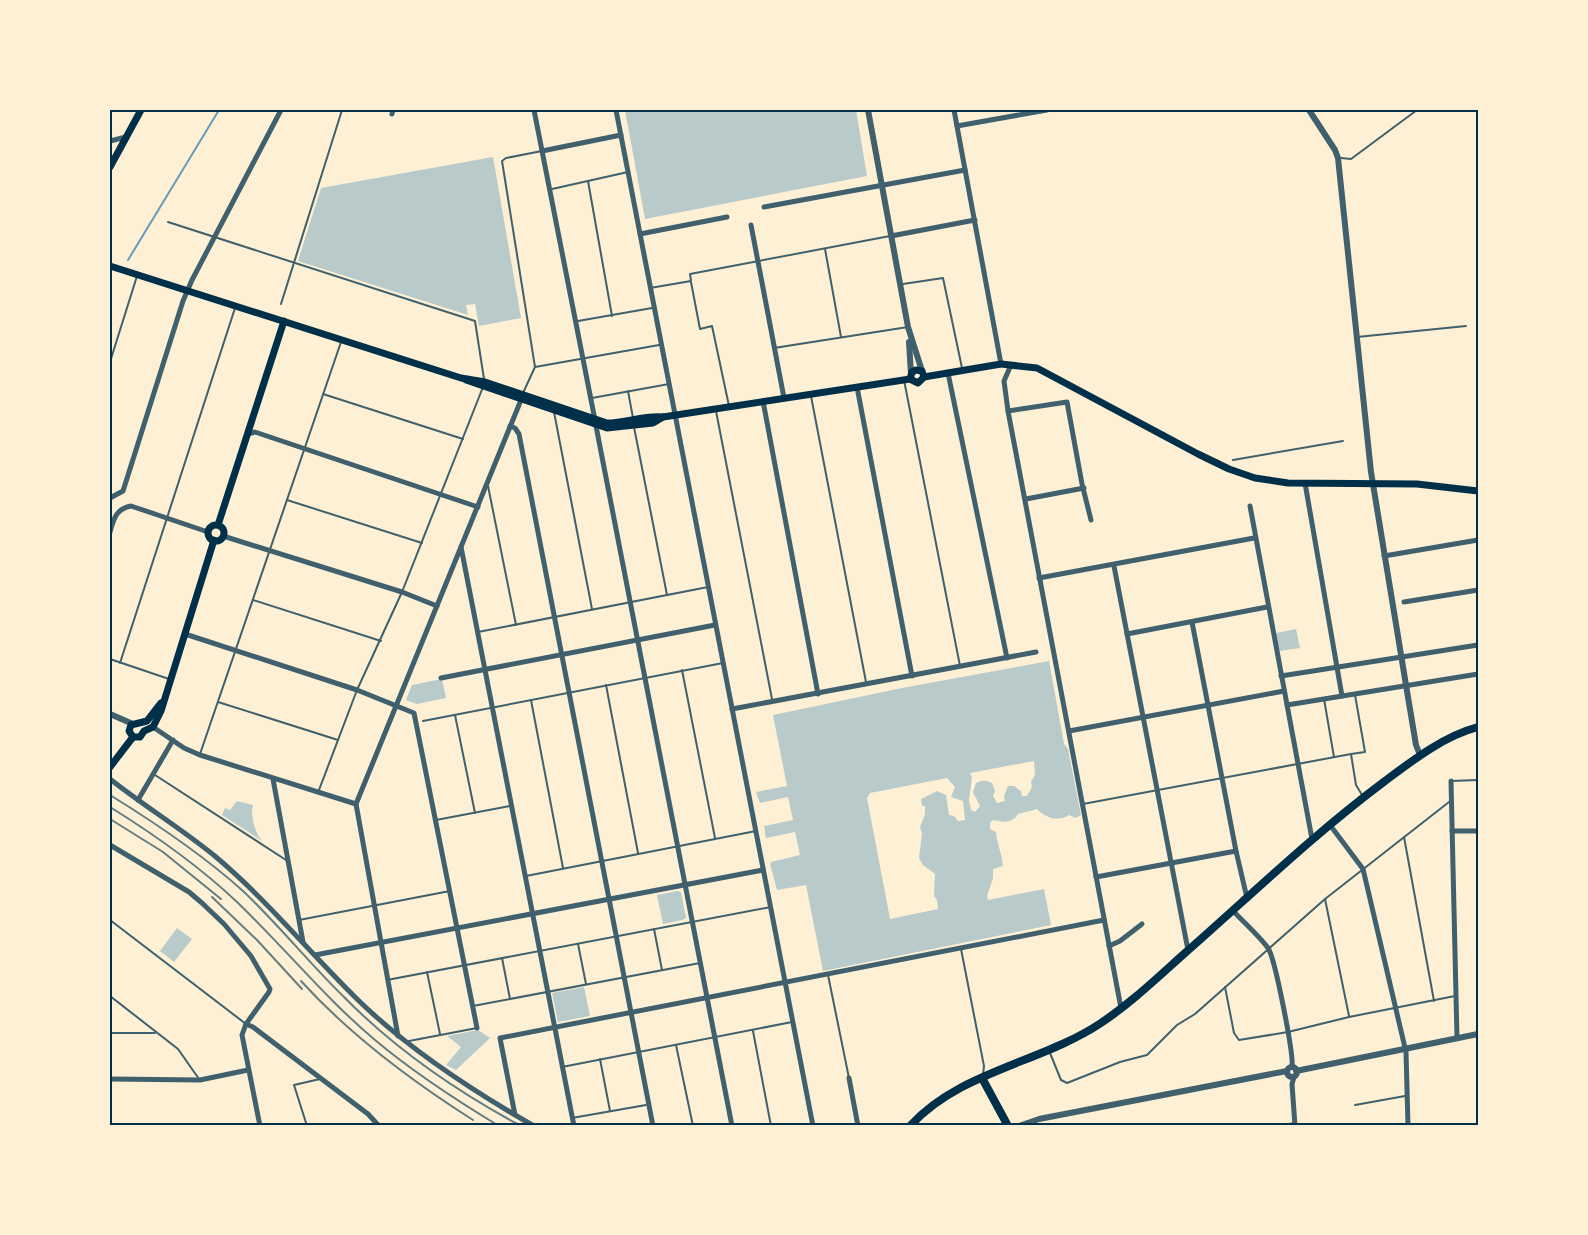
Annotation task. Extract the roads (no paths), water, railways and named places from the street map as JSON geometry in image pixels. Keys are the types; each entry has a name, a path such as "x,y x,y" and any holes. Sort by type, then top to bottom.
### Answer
{"highway":[{"path":"910,1125 932,1105 982,1078 1049,1051 1102,1023 1363,797 1420,755 1463,732 1479,727"}],"main road":[{"path":"110,162 141,110"},
{"path":"110,266 138,273 522,397 595,423"},
{"path":"218,525 251,431 284,321"},
{"path":"908,378 915,370 923,374 948,373 1001,364 1044,370 1229,469 1255,477 1305,483 1417,484 1479,491"},
{"path":"522,397 554,412 595,423 618,423 634,422 651,416 663,417 908,378 918,383 923,374"},
{"path":"218,525 223,529 223,536 219,540 214,540 209,537 208,532 212,526 218,525"},
{"path":"133,737 129,731 152,716 163,698 214,540"},
{"path":"139,726 153,727 161,711 163,698"},
{"path":"133,737 140,737 139,726"},
{"path":"110,767 133,737"},
{"path":"982,1078 1008,1125"}],"street":[{"path":"113,497 123,491 188,290 281,110"},
{"path":"534,110 732,1125"},
{"path":"616,110 813,1125"},
{"path":"868,110 908,330 923,374"},
{"path":"954,110 1001,364"},
{"path":"957,126 1047,110"},
{"path":"1309,110 1338,158 1373,484 1401,657 1420,755"},
{"path":"542,151 621,135"},
{"path":"110,141 126,137"},
{"path":"764,207 965,170"},
{"path":"640,234 727,217"},
{"path":"891,236 975,220"},
{"path":"751,225 784,398"},
{"path":"908,330 908,378"},
{"path":"1011,365 1004,381 1008,411 1121,1008"},
{"path":"948,373 1007,658"},
{"path":"857,387 912,676"},
{"path":"398,1036 356,804 522,397"},
{"path":"763,401 818,694"},
{"path":"1008,411 1067,402 1092,520"},
{"path":"510,426 515,428 519,434 652,1125"},
{"path":"251,431 477,507"},
{"path":"1305,483 1342,696"},
{"path":"1026,498 1084,488"},
{"path":"110,532 117,512 131,506 208,532"},
{"path":"1250,506 1254,538 1312,839"},
{"path":"223,536 402,592 437,606"},
{"path":"1040,578 1114,566 1254,538"},
{"path":"1384,556 1479,540"},
{"path":"461,547 574,1125"},
{"path":"1114,566 1188,950"},
{"path":"1404,602 1479,590"},
{"path":"1127,634 1267,607"},
{"path":"1192,622 1247,898"},
{"path":"441,678 715,625"},
{"path":"184,634 357,690 414,712 477,1028"},
{"path":"1281,676 1479,645"},
{"path":"732,710 1036,652"},
{"path":"1287,705 1479,674"},
{"path":"1069,731 1284,691"},
{"path":"110,714 139,726"},
{"path":"153,727 200,755 356,804"},
{"path":"138,800 173,740"},
{"path":"110,779 216,857 260,898 357,999 405,1042 515,1115 534,1125"},
{"path":"273,779 303,942"},
{"path":"1451,782 1457,1038"},
{"path":"1330,825 1364,870 1405,1048 1407,1125"},
{"path":"1452,831 1479,831"},
{"path":"110,845 189,892 218,919 251,956 270,989 246,1024 242,1039 260,1125"},
{"path":"1096,877 1236,851"},
{"path":"315,956 763,870"},
{"path":"1233,911 1269,949 1293,1061 1295,1124"},
{"path":"515,1115 500,1038 1104,920"},
{"path":"1109,946 1120,941 1142,924"},
{"path":"246,1024 368,1114 379,1125"},
{"path":"1019,1125 1039,1119 1292,1072 1479,1034"},
{"path":"110,1079 200,1080 248,1070"},
{"path":"849,1078 858,1125"}],"lane":[{"path":"281,304 342,110"},
{"path":"1338,158 1351,159 1418,110"},
{"path":"522,397 535,367 502,161 506,158 542,151"},
{"path":"549,189 628,172"},
{"path":"588,181 612,316"},
{"path":"168,222 475,321 484,385 402,592 357,690 318,792"},
{"path":"729,406 712,326 700,328 690,274 891,236"},
{"path":"825,249 841,337"},
{"path":"110,362 138,273"},
{"path":"900,285 943,278 963,371"},
{"path":"650,288 691,281"},
{"path":"120,663 228,323 236,306"},
{"path":"575,322 654,308"},
{"path":"1357,337 1466,326"},
{"path":"774,348 841,337 908,330"},
{"path":"200,755 342,339"},
{"path":"535,367 661,345"},
{"path":"908,378 960,666"},
{"path":"590,398 669,384"},
{"path":"628,391 667,595"},
{"path":"323,394 463,439"},
{"path":"810,394 866,684"},
{"path":"715,408 773,702"},
{"path":"554,412 592,609"},
{"path":"1233,460 1343,441"},
{"path":"488,482 516,624"},
{"path":"287,500 422,543"},
{"path":"478,632 708,587"},
{"path":"253,600 381,641"},
{"path":"110,660 170,679"},
{"path":"423,721 723,663"},
{"path":"682,670 715,839"},
{"path":"606,685 638,854"},
{"path":"1083,804 1365,752 1354,694"},
{"path":"1324,699 1334,757"},
{"path":"531,700 563,868"},
{"path":"218,702 338,740"},
{"path":"455,715 475,813"},
{"path":"1351,754 1356,785 1363,797"},
{"path":"153,773 288,861"},
{"path":"1451,782 1479,780"},
{"path":"1049,1051 1061,1080 1067,1083 1147,1054 1177,1024 1195,1014 1325,898 1451,801"},
{"path":"436,820 512,806"},
{"path":"526,876 756,831"},
{"path":"1404,837 1434,1001"},
{"path":"299,920 450,891"},
{"path":"1325,898 1349,1017"},
{"path":"387,980 771,907"},
{"path":"110,920 246,1024"},
{"path":"654,929 662,970"},
{"path":"578,944 586,984"},
{"path":"961,949 984,1066 982,1078"},
{"path":"502,958 510,999"},
{"path":"472,1006 700,963"},
{"path":"427,972 440,1035"},
{"path":"828,975 849,1078"},
{"path":"1225,987 1234,1033 1239,1040 1288,1032 1349,1017 1455,996"},
{"path":"110,996 178,1049 200,1080"},
{"path":"562,1067 793,1022"},
{"path":"405,1042 477,1028"},
{"path":"753,1030 771,1125"},
{"path":"110,1033 157,1033"},
{"path":"676,1045 693,1125"},
{"path":"600,1059 610,1112"},
{"path":"307,1125 294,1084 321,1079"},
{"path":"1355,1105 1408,1095"},
{"path":"572,1118 648,1104"},
{"path":"1279,1125 1295,1124"}],"waterway":[{"path":"128,260 219,110"}],"railway":[{"path":"110,795 179,840 227,877 256,904 344,997 405,1051 450,1084 521,1126"},
{"path":"110,807 176,851 222,888 339,1007 375,1040 435,1085 499,1126"},
{"path":"110,819 163,852 221,899"},
{"path":"212,897 257,940 302,989"},
{"path":"301,981 340,1020 382,1056 473,1120"}]}
